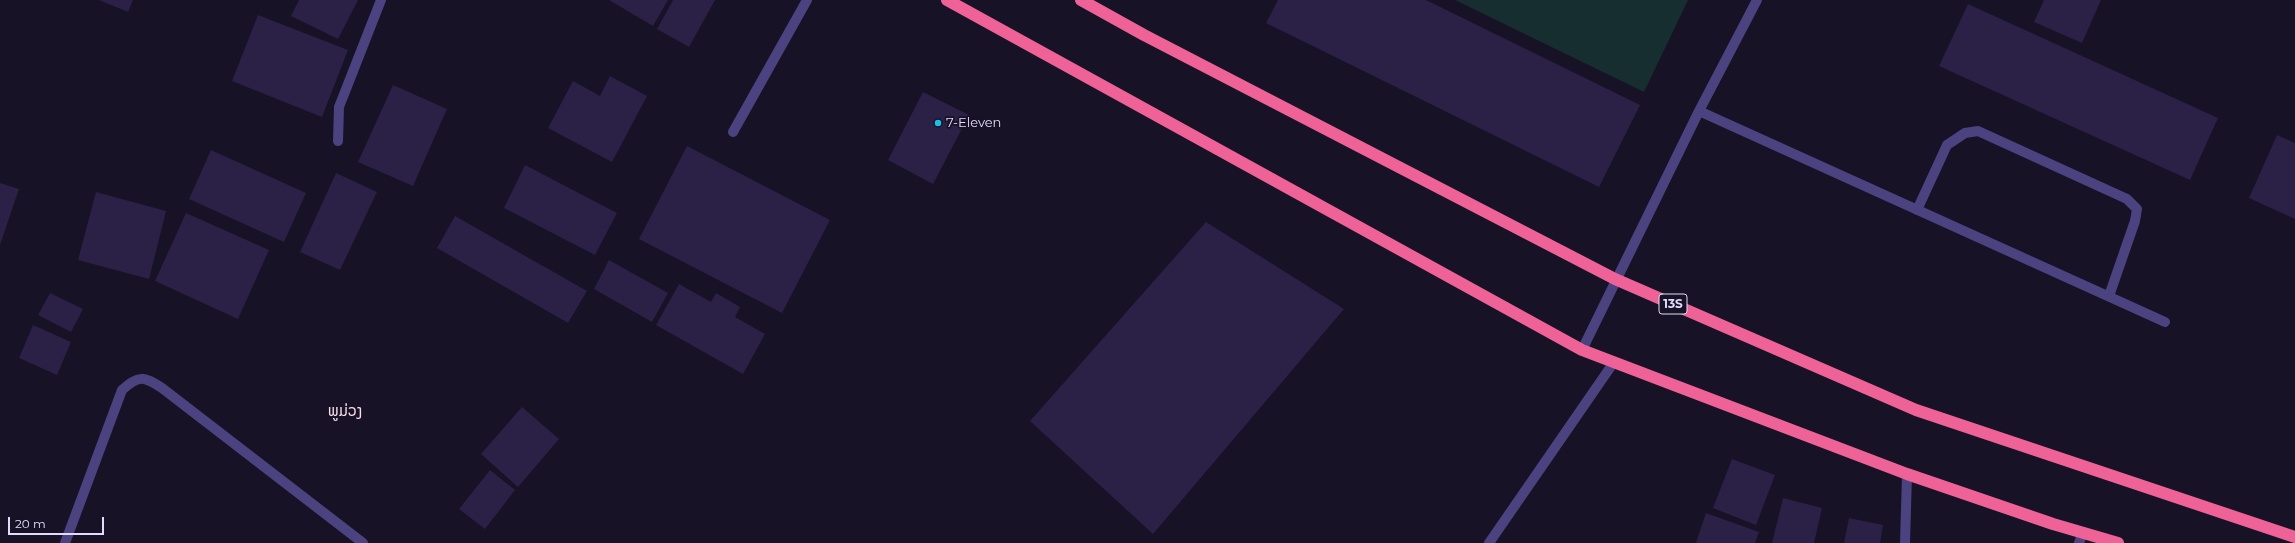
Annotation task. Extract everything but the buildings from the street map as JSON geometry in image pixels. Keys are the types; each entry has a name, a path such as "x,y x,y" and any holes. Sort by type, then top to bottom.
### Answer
{"highway":[{"path":"947,0 1582,350 1907,474 2081,538 2118,543"},
{"name":"13S","path":"1081,0 1144,35 1615,279 1916,410 2295,537"}],"street":[{"path":"338,141 339,107 381,0"},
{"path":"733,132 807,0"},
{"path":"1582,350 1615,279 1699,111 1757,0"},
{"path":"1699,111 2165,322"},
{"path":"1917,210 1947,145 1965,133 1978,131 2127,199 2137,209 2136,221 2109,296"},
{"path":"1489,543 1614,362"},
{"path":"65,543 122,390 135,379 147,379 162,388 363,543"},
{"path":"1905,543 1907,474"}],"green space":[{"path":"1455,0 1688,0 1644,92"}],"place":[{"name":"7-Eleven","path":"938,123"}],"district":[{"name":"ພູມ່ວງ","path":"345,412"}]}
